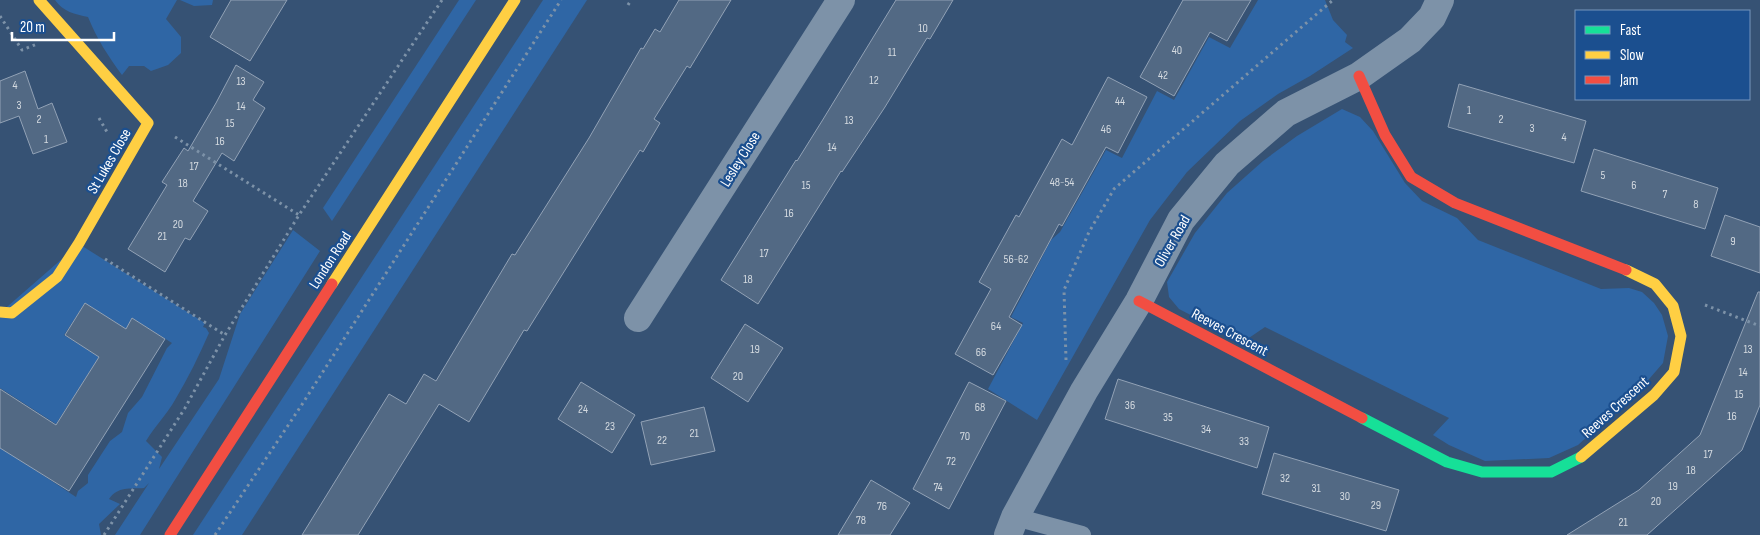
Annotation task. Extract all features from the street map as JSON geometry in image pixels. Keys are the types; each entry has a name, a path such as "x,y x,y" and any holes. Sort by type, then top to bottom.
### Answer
{"street":[{"name":"St Lukes Close","path":"0,312 12,313 57,277 79,243 148,122 39,0"},
{"name":"London Road","path":"170,535 515,0"},
{"name":"Lesley Close","path":"638,318 841,0"},
{"name":"Oliver Road","path":"1011,526 1084,391 1139,301 1181,220 1227,164 1286,113 1358,76 1410,40 1432,17 1440,0"},
{"name":"Reeves Crescent","path":"1139,301 1447,462 1482,472 1551,472 1583,456 1654,395 1674,372 1681,336 1673,306 1655,284 1623,268 1455,204 1411,177 1385,135 1358,76"}],"lane":[{"path":"1011,526 1082,535"}],"path":[{"path":"104,535 185,408 225,335 299,215 442,0"},
{"path":"215,535 301,406 560,0"},
{"path":"628,5 631,0"},
{"path":"1084,391 1066,372 1064,290 1088,232 1114,189 1333,0"},
{"path":"148,122 178,138 299,215"},
{"path":"79,243 225,335"},
{"path":"1673,306 1701,304 1760,326"}],"shaded area":[{"path":"55,0 177,0 166,19 181,37 181,53 168,65 151,71 144,66 129,66 122,75 103,47 88,17 66,10"},
{"path":"180,0 213,0 212,5 194,6"},
{"path":"459,0 476,0 332,221 323,208"},
{"path":"543,0 587,0 242,535 193,535"},
{"path":"1258,0 1325,0 1333,20 1347,35 1345,42 1353,48 1278,94 1240,121 1187,172 1150,220 1037,420 988,389 1023,323 1011,317 1051,240 1060,232 1106,150 1122,158 1157,91 1174,100 1209,37 1230,48"},
{"path":"1342,109 1360,117 1373,131 1405,183 1422,201 1457,218 1478,240 1601,289 1629,288 1642,292 1654,303 1662,315 1668,336 1663,363 1643,386 1578,445 1549,458 1485,461 1449,445 1433,435 1449,418 1265,327 1243,342 1179,309 1169,297 1167,282 1195,233 1227,193 1263,161 1297,136"},
{"path":"293,230 320,251 140,535 115,535 149,483 144,488 120,490 109,499 120,504 99,524 101,535 0,535 0,434 35,470 76,497 78,491 88,483 88,475 110,441 122,432 128,413 142,397 167,348 172,343 132,318 126,329 85,303 64,335 99,357 56,424 0,388 0,313 79,244 205,323 203,327 209,333 193,367 172,405 146,441 162,457 159,469 219,379 240,314"}],"building":[{"path":"231,0 287,0 250,61 210,37"},
{"path":"679,0 731,0 690,68 687,66 654,119 660,123 643,152 640,150 527,331 524,330 469,422 439,404 358,535 302,535 389,394 406,404 424,374 436,381 512,254 515,255 589,138 641,48 643,49 655,29 660,32"},
{"path":"896,0 953,0 930,39 927,38 885,107 841,171 758,304 721,280"},
{"path":"1183,0 1251,0 1227,41 1210,32 1174,96 1140,77"},
{"path":"236,65 264,82 253,100 265,108 234,161 222,153 193,201 208,211 190,240 185,238 165,272 128,249 167,185 162,182 184,148 188,151"},
{"path":"25,71 38,109 52,103 67,142 33,154 19,116 0,123 0,81"},
{"path":"1108,77 1147,97 1118,153 1106,147 1062,226 1059,224 1009,317 1022,325 993,375 955,354 991,289 979,282 1016,215 1019,217 1062,139 1072,145"},
{"path":"1459,84 1586,121 1574,163 1448,127"},
{"path":"1594,149 1718,188 1705,229 1581,191"},
{"path":"1725,215 1760,227 1760,273 1711,256"},
{"path":"1758,292 1760,292 1760,405 1742,450 1647,535 1567,535 1639,490 1700,435"},
{"path":"85,303 126,329 132,318 165,339 69,491 0,448 0,389 56,425 99,357 65,335"},
{"path":"745,324 783,348 748,402 711,378"},
{"path":"1118,379 1269,427 1257,468 1105,419"},
{"path":"581,382 635,415 612,453 558,419"},
{"path":"969,382 1006,401 949,509 913,489"},
{"path":"704,407 715,451 651,465 641,422"},
{"path":"1274,453 1399,490 1386,531 1262,494"},
{"path":"871,480 910,503 890,535 838,535"}],"traffic: fast":[{"path":"1362,418 1447,462 1482,472 1551,472 1581,457"}],"traffic: slow":[{"path":"0,312 12,313 57,277 79,243 148,123 39,0"},
{"path":"332,284 515,0"},
{"path":"1581,457 1654,395 1674,372 1681,336 1673,306 1655,284 1626,270"}],"traffic: jam":[{"path":"1359,76 1385,135 1411,177 1455,203 1626,270"},
{"path":"170,535 332,284"},
{"path":"1139,301 1362,418"}]}
